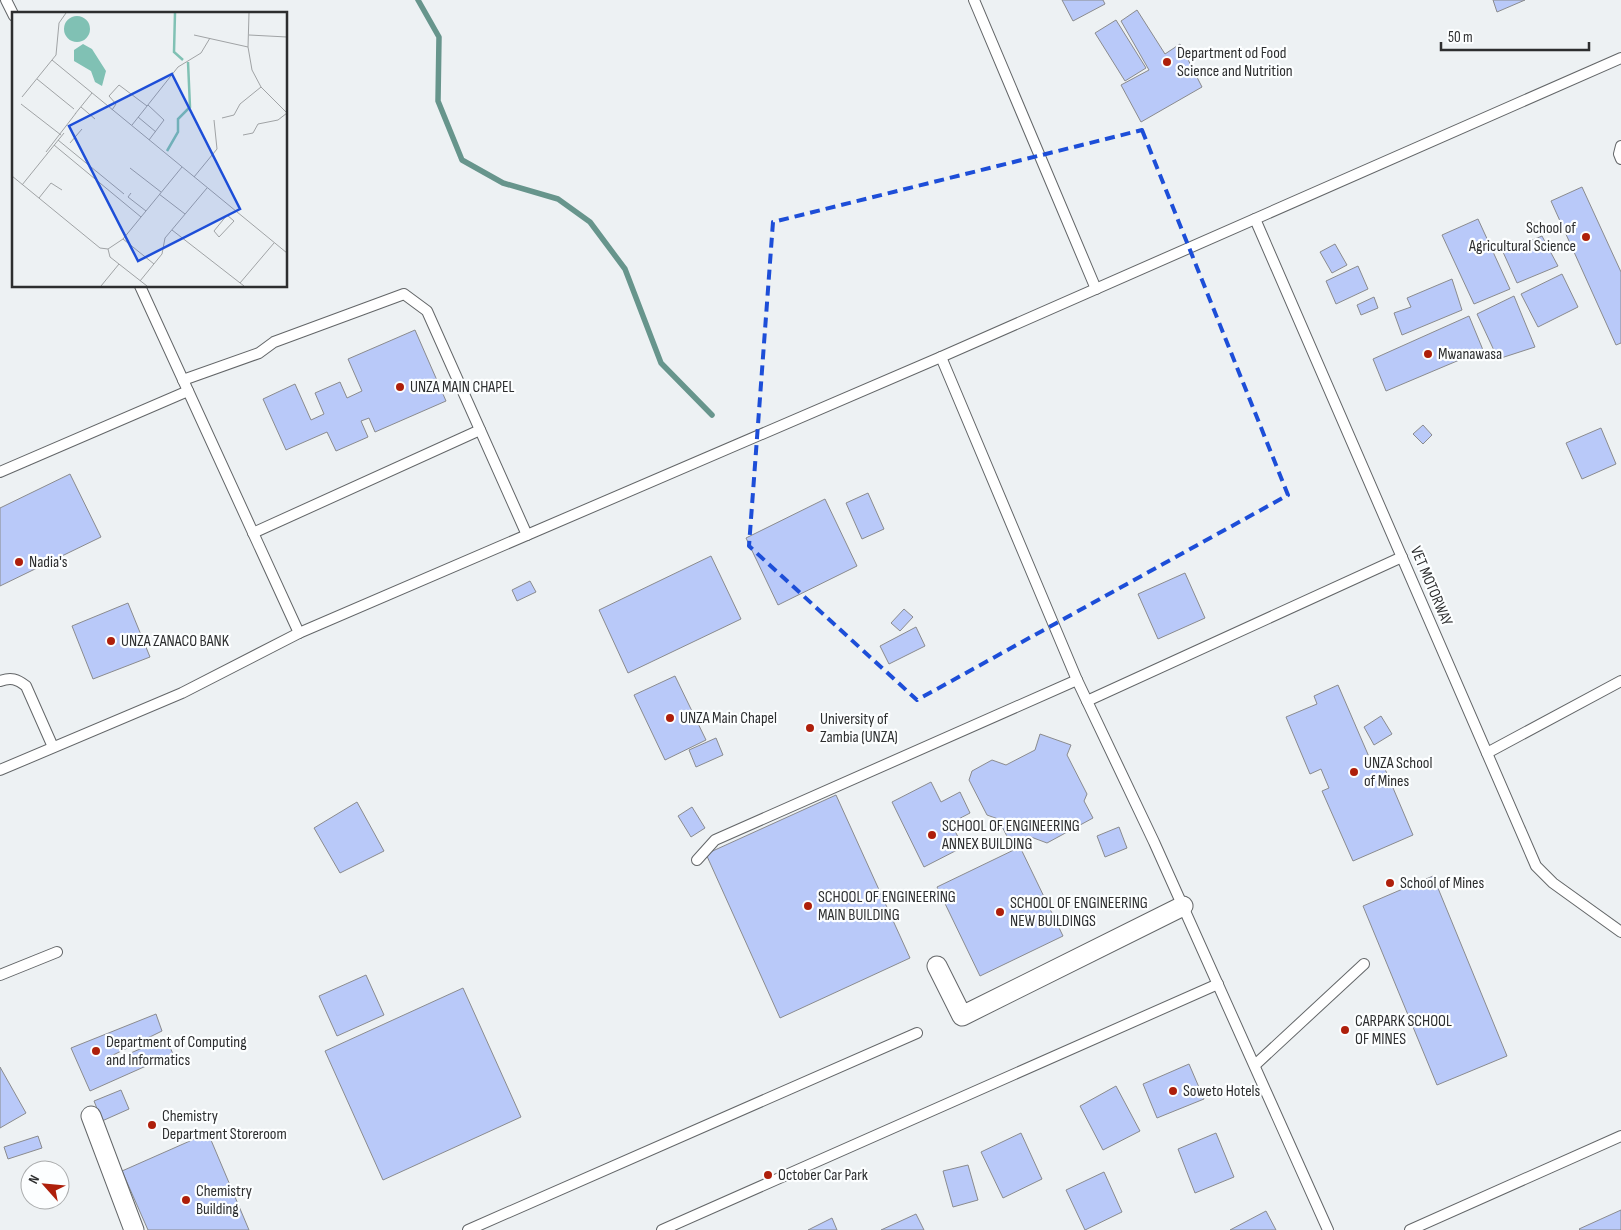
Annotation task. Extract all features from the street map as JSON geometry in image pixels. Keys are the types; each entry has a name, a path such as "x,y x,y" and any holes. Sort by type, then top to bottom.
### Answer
{"street":[{"path":"937,966 962,1016 1183,906"},
{"path":"91,1116 134,1230"}],"lane":[{"path":"6,0 12,12"},
{"path":"974,0 1096,289"},
{"path":"0,770 182,693 299,633 941,357 1621,58"},
{"path":"1621,146 1619,154 1621,159"},
{"name":"VET MOTORWAY","path":"1255,219 1536,866 1553,883 1621,932"},
{"path":"141,288 299,633"},
{"path":"183,380 259,353 274,342 404,294 427,311 527,535"},
{"path":"941,357 1077,680 1183,906 1328,1230"},
{"path":"0,472 188,391"},
{"path":"253,533 480,430"},
{"path":"1087,701 1402,557"},
{"path":"0,681 7,678 18,679 26,686 53,747"},
{"path":"697,860 715,840 1077,680"},
{"path":"1487,753 1621,681"},
{"path":"0,975 57,952"},
{"path":"1255,1065 1364,964"},
{"path":"662,1230 1218,984"},
{"path":"468,1230 917,1033"},
{"path":"1410,1230 1621,1136"}],"highlighted area":[{"path":"1142,130 1288,495 917,700 749,546 773,222"}],"building":[{"path":"1062,0 1103,0 1105,4 1073,21"},
{"path":"1493,0 1525,0 1497,12"},
{"name":"Department od Food Science and Nutrition","path":"1137,10 1165,54 1180,44 1202,87 1141,122 1121,85 1149,70 1121,21"},
{"path":"1116,20 1146,68 1125,81 1095,33"},
{"name":"School of Agricultural Science","path":"1582,187 1621,272 1621,343 1616,345 1551,201"},
{"path":"1478,219 1510,289 1474,304 1442,235"},
{"path":"1542,236 1558,266 1517,283 1503,252"},
{"path":"1335,244 1347,265 1332,273 1320,252"},
{"path":"1358,266 1368,289 1336,304 1326,281"},
{"path":"1562,274 1578,307 1538,327 1521,294"},
{"path":"1452,279 1462,310 1402,335 1394,313 1411,307 1407,298"},
{"path":"1514,296 1535,347 1498,359 1477,314"},
{"path":"1374,297 1378,308 1361,315 1357,305"},
{"name":"Mwanawasa","path":"1469,316 1483,350 1386,391 1373,359"},
{"name":"UNZA MAIN CHAPEL","path":"415,330 446,401 375,432 369,418 361,421 368,437 336,451 327,432 286,450 263,399 295,384 311,420 324,414 315,393 340,382 347,398 362,391 348,359"},
{"path":"1423,425 1432,435 1423,444 1413,434"},
{"path":"1601,428 1616,464 1582,479 1566,443"},
{"path":"70,474 101,537 0,586 0,508"},
{"path":"868,493 884,529 862,539 846,503"},
{"path":"825,499 857,566 778,605 746,538"},
{"path":"711,556 741,619 628,673 599,610"},
{"path":"1185,573 1205,618 1158,639 1138,594"},
{"path":"530,581 536,592 517,601 512,590"},
{"name":"UNZA ZANACO BANK","path":"128,603 150,657 93,679 72,626"},
{"path":"904,609 913,617 900,631 891,623"},
{"path":"916,627 925,646 889,664 880,646"},
{"name":"UNZA Main Chapel","path":"675,676 706,740 665,760 634,695"},
{"name":"UNZA School of Mines","path":"1338,685 1373,766 1382,762 1413,835 1353,861 1322,791 1329,788 1321,769 1310,774 1286,717 1317,704 1314,696"},
{"path":"1381,716 1392,734 1374,745 1364,727"},
{"name":"SCHOOL OF ENGINEERING NEW BUILDINGS","path":"1040,734 1071,745 1067,755 1087,794 1084,801 1093,818 1047,843 1031,837 1027,848 1010,842 998,819 987,815 969,780 972,771 992,760 1006,765 1035,750"},
{"path":"716,738 723,755 696,767 689,750"},
{"name":"SCHOOL OF ENGINEERING ANNEX BUILDING","path":"931,782 941,802 960,792 970,813 951,823 963,847 924,867 892,802"},
{"name":"SCHOOL OF ENGINEERING MAIN BUILDING","path":"836,795 910,958 780,1018 706,854"},
{"path":"357,802 384,851 340,873 314,828"},
{"path":"692,807 705,828 691,837 678,816"},
{"path":"1119,827 1127,848 1105,857 1097,836"},
{"name":"SCHOOL OF ENGINEERING NEW BUILDINGS","path":"1020,847 1063,936 980,976 937,887"},
{"path":"1433,876 1507,1056 1437,1085 1363,906"},
{"path":"366,975 384,1015 337,1036 319,996"},
{"path":"463,988 521,1117 383,1180 325,1051"},
{"name":"Department of Computing and Informatics","path":"156,1014 162,1031 105,1059 107,1063 166,1038 173,1054 90,1091 71,1048"},
{"name":"Soweto Hotels","path":"1189,1064 1204,1099 1157,1118 1143,1084"},
{"path":"0,1067 26,1113 0,1128"},
{"path":"1116,1086 1140,1131 1103,1150 1080,1106"},
{"path":"121,1090 129,1109 102,1121 94,1101"},
{"name":"Chemistry Building","path":"208,1133 249,1230 148,1230 122,1171"},
{"path":"1021,1133 1042,1179 1003,1198 981,1152"},
{"path":"1216,1133 1234,1177 1195,1193 1178,1149"},
{"path":"38,1136 42,1148 8,1159 4,1147"},
{"path":"968,1165 978,1200 953,1207 943,1171"},
{"path":"1104,1172 1122,1212 1085,1230 1066,1190"},
{"path":"1621,1210 1621,1230 1579,1229"},
{"path":"1266,1211 1276,1230 1230,1230"},
{"path":"916,1214 924,1230 881,1230"},
{"path":"832,1218 837,1230 808,1230"}],"waterway":[{"path":"418,0 439,37 438,101 462,160 503,183 558,199 590,222 625,269 661,363 712,415"}],"place":[{"name":"Department od Food Science and Nutrition","path":"1167,62"},
{"name":"School of Agricultural Science","path":"1586,237"},
{"name":"Mwanawasa","path":"1428,354"},
{"name":"UNZA MAIN CHAPEL","path":"400,387"},
{"name":"Nadia's","path":"19,562"},
{"name":"UNZA ZANACO BANK","path":"111,641"},
{"name":"UNZA Main Chapel","path":"670,718"},
{"name":"University of Zambia (UNZA)","path":"810,728"},
{"name":"UNZA School of Mines","path":"1354,772"},
{"name":"SCHOOL OF ENGINEERING ANNEX BUILDING","path":"932,835"},
{"name":"School of Mines","path":"1390,883"},
{"name":"SCHOOL OF ENGINEERING MAIN BUILDING","path":"808,906"},
{"name":"SCHOOL OF ENGINEERING NEW BUILDINGS","path":"1000,912"},
{"name":"CARPARK SCHOOL OF MINES","path":"1345,1030"},
{"name":"Department of Computing and Informatics","path":"96,1051"},
{"name":"Soweto Hotels","path":"1173,1091"},
{"name":"Chemistry Department Storeroom","path":"152,1125"},
{"name":"October Car Park","path":"768,1175"},
{"name":"Chemistry Building","path":"186,1200"}]}
